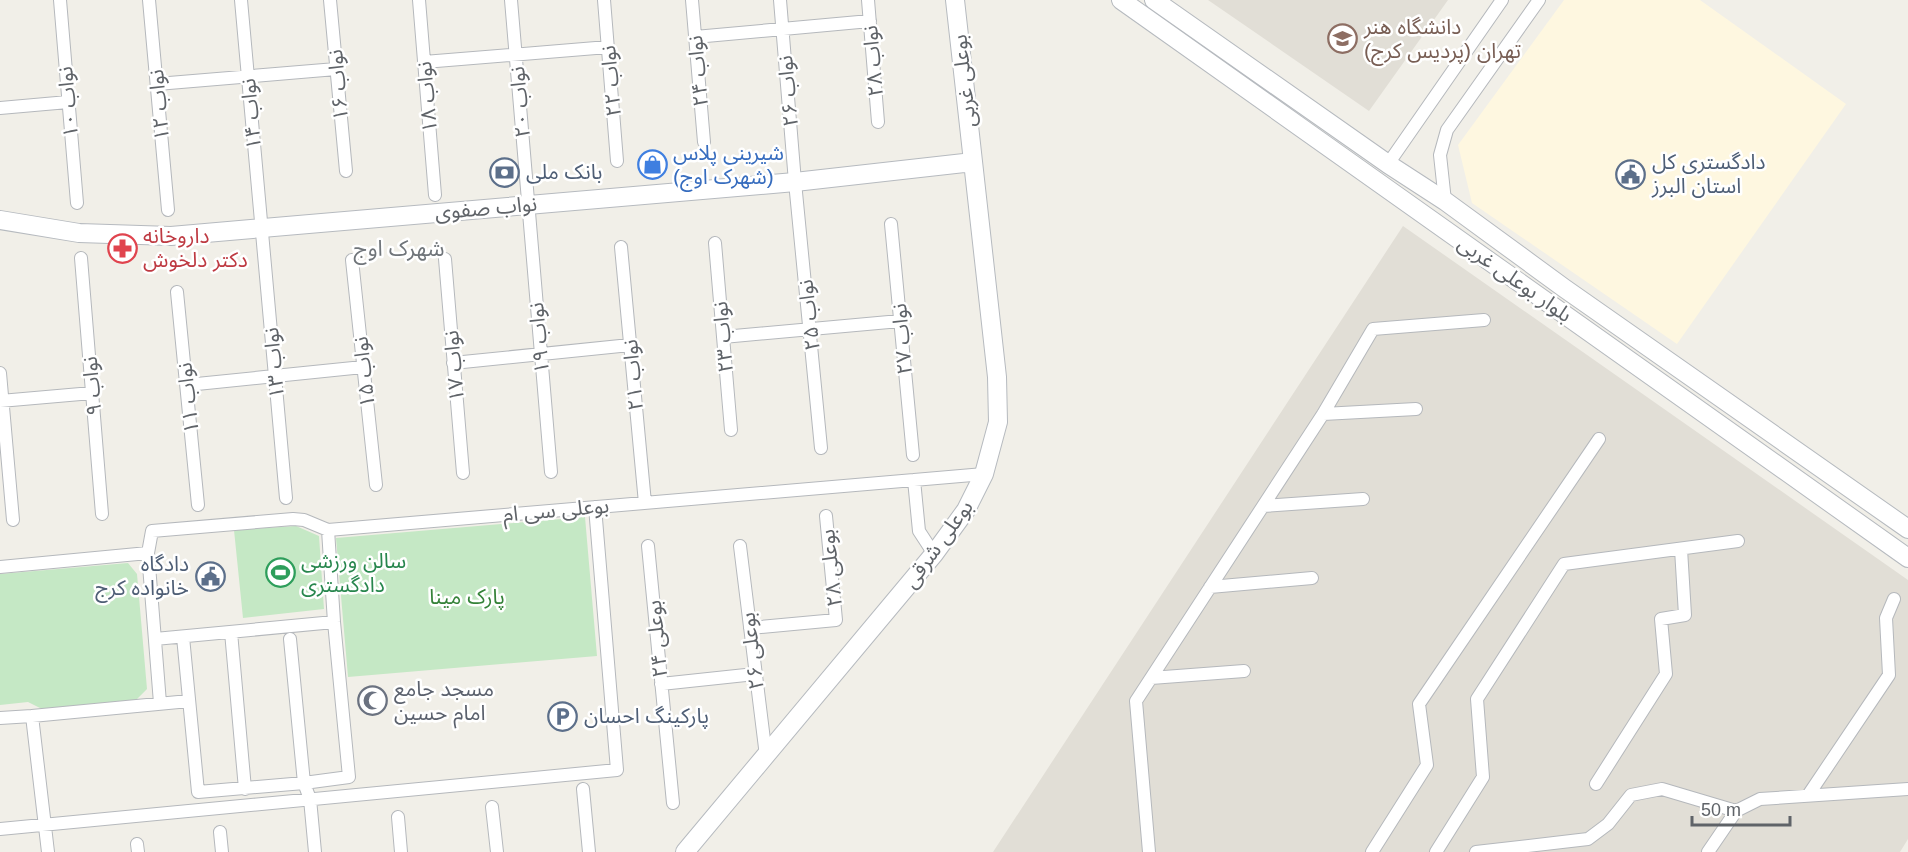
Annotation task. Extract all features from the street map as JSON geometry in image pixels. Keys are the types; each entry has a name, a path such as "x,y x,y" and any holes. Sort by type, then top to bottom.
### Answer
{"street":[{"name":"نواب ۱۰","path":"60,0 77,203"},
{"name":"نواب ۱۲","path":"149,0 168,210"},
{"name":"نواب ۱۴","path":"241,0 262,228"},
{"name":"نواب ۱۶","path":"330,0 346,171"},
{"name":"نواب ۱۸","path":"419,0 435,195"},
{"name":"نواب ۲۰","path":"511,0 528,205"},
{"name":"نواب ۲۲","path":"604,0 617,161"},
{"name":"نواب ۲۴","path":"692,0 704,142"},
{"name":"نواب ۲۶","path":"780,0 795,182"},
{"name":"نواب ۲۸","path":"868,0 878,122"},
{"name":"بوعلی غربی","path":"955,0 973,162"},
{"name":"بلوار بوعلی غربی","path":"1122,0 1908,558"},
{"name":"بلوار بوعلی غربی","path":"1154,0 1388,165 1445,201 1563,288 1908,529"},
{"path":"1388,165 1502,0"},
{"path":"1445,201 1440,155 1447,130 1539,0"},
{"path":"695,37 870,21"},
{"path":"424,62 608,47"},
{"path":"157,84 336,69"},
{"path":"0,108 68,102"},
{"name":"نواب صفوی","path":"0,220 79,234 171,236 795,182 973,162"},
{"name":"بوعلی شرقی","path":"685,852 934,554 966,510 984,474 998,422 997,377 973,162"},
{"name":"نواب ۲۵","path":"795,182 821,448"},
{"name":"نواب ۱۹","path":"528,205 551,472"},
{"name":"نواب ۲۷","path":"891,224 913,455"},
{"name":"نواب ۱۳","path":"262,228 286,498"},
{"name":"نواب ۲۳","path":"715,243 731,430"},
{"name":"نواب ۲۱","path":"621,247 645,503"},
{"name":"نواب ۹","path":"81,258 102,514"},
{"name":"نواب ۱۷","path":"445,259 463,473"},
{"name":"نواب ۱۵","path":"352,260 376,484"},
{"path":"1552,306 1563,288"},
{"name":"نواب ۱۱","path":"177,292 198,505"},
{"path":"1149,852 1136,701 1323,414 1373,328 1485,320"},
{"path":"723,337 900,321"},
{"path":"453,363 630,345"},
{"path":"187,385 363,367"},
{"path":"0,373 13,520"},
{"path":"1,401 92,393"},
{"path":"1323,414 1416,409"},
{"path":"1372,852 1427,765 1419,704 1599,439"},
{"path":"1772,462 1785,443"},
{"name":"بوعلی سی ام","path":"148,553 152,531 293,519 304,520 328,530 984,474"},
{"path":"914,480 919,531 934,554"},
{"path":"1263,506 1363,499"},
{"path":"0,829 617,770 595,507"},
{"name":"بوعلی ۲۸","path":"750,628 836,620 826,516"},
{"path":"183,637 198,792 349,777 334,622 328,530"},
{"path":"1437,852 1483,777 1477,699 1564,564 1738,541"},
{"name":"بوعلی ۲۴","path":"648,546 673,803"},
{"name":"بوعلی ۲۶","path":"740,546 766,756"},
{"path":"1596,784 1666,674 1661,618 1685,615 1681,549"},
{"path":"0,567 148,553 160,703"},
{"path":"1210,587 1312,578"},
{"path":"1809,794 1889,675 1886,618 1894,599"},
{"path":"155,639 334,622"},
{"path":"231,632 245,789"},
{"path":"290,639 304,783 310,799 315,852"},
{"path":"1151,678 1244,671"},
{"path":"661,684 755,674"},
{"path":"0,718 189,701"},
{"path":"32,716 48,852"},
{"path":"583,789 589,852"},
{"path":"1476,852 1588,839 1608,824 1631,795 1662,789 1736,812"},
{"path":"1708,852 1736,812 1760,799 1908,789"},
{"path":"492,807 497,852"},
{"path":"398,817 401,852"},
{"path":"220,832 222,852"}],"shaded area":[{"name":"دانشگاه هنر تهران (پردیس کرج)","path":"1208,0 1448,0 1369,111"},
{"name":"دادگستری کل استان البرز","path":"1564,0 1700,0 1846,104 1677,344 1472,203 1458,145"},
{"path":"1403,226 1908,580 1908,839 1900,852 993,852"}],"green space":[{"name":"پارک مینا","path":"585,517 597,656 348,677 336,538"},
{"name":"سالن ورزشی دادگستری","path":"296,526 319,536 324,609 243,618 234,530"},
{"path":"128,563 137,574 147,689 136,700 46,711 28,702 0,705 0,574"}],"place":[{"name":"دانشگاه هنر تهران (پردیس کرج)","path":"1343,39"},
{"name":"شیرینی پلاس (شهرک اوج)","path":"652,165"},
{"name":"بانک ملی","path":"505,172"},
{"name":"دادگستری کل استان البرز","path":"1631,174"},
{"name":"داروخانه دکتر دلخوش","path":"122,248"},
{"name":"سالن ورزشی دادگستری","path":"280,573"},
{"name":"دادگاه خانواده کرج","path":"210,576"},
{"name":"مسجد جامع امام حسین","path":"373,701"},
{"name":"پارکینگ احسان","path":"563,716"}],"district":[{"name":"شهرک اوج","path":"399,248"}]}
